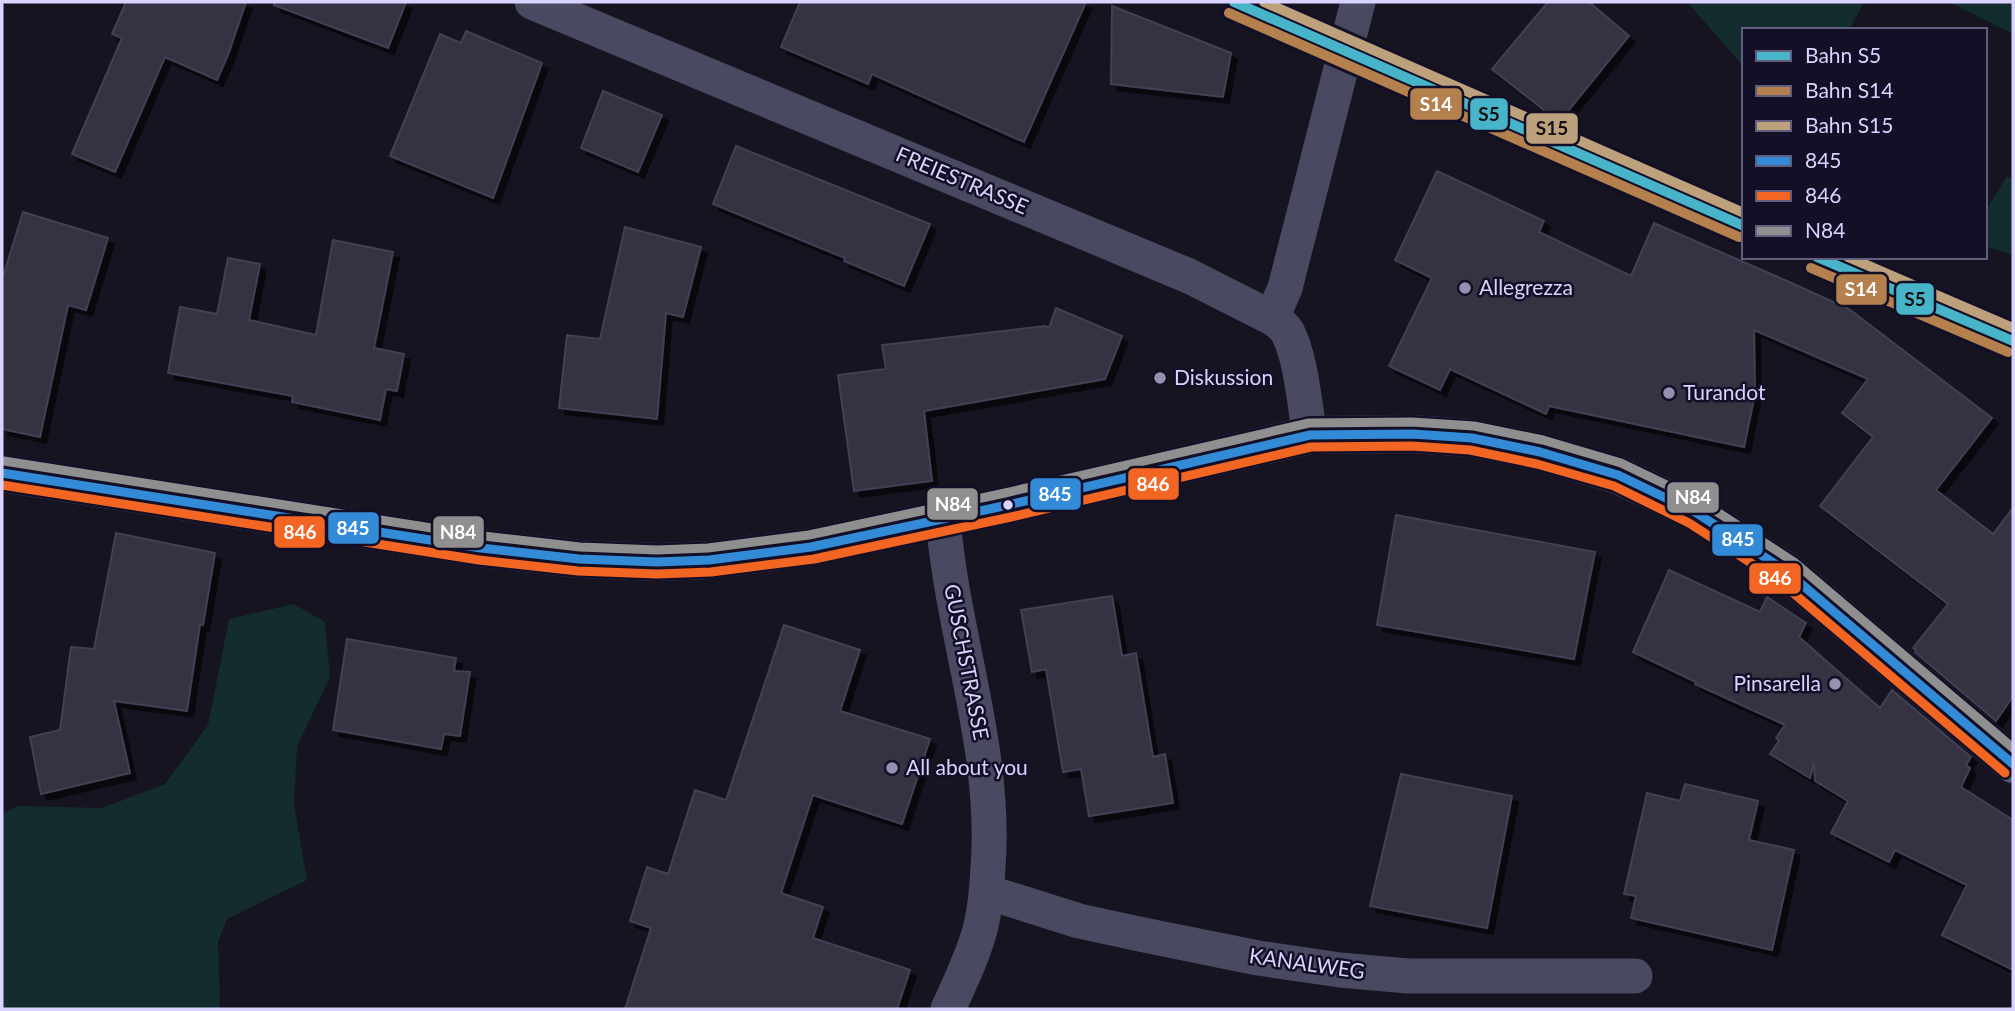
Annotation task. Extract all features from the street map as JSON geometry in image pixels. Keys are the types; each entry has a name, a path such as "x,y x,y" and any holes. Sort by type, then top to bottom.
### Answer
{"main road":[{"path":"2,474 481,548 579,559 657,562 709,560 806,548 1310,435 1412,434 1472,438 1540,452 1618,475 1695,512 1786,571 2013,764"}],"street":[{"name":"FREIESTRASSE","path":"532,2 1189,276 1281,323 1287,331 1296,356 1310,435"},
{"path":"1272,318 1285,288 1358,2"},
{"name":"GUSCHSTRASSE","path":"943,518 946,558 982,742 989,835 987,892 980,928 967,968 948,1009"},
{"name":"KANALWEG","path":"987,892 1079,921 1258,958 1340,970 1408,976 1635,976"}],"green space":[{"path":"1687,2 1864,2 1850,28 1742,28 1742,65"},
{"path":"1949,2 2013,2 2013,34"},
{"path":"2007,176 2013,179 2013,255 1987,247 1987,209"},
{"path":"294,604 325,622 330,677 297,746 294,805 307,880 227,919 218,942 218,1009 2,1009 2,814 18,806 102,808 165,784 208,725 229,619"}],"building":[{"path":"126,2 246,2 217,80 165,57 115,172 72,154 122,38 112,34"},
{"path":"274,2 406,2 388,48 274,5"},
{"path":"800,2 1086,2 1024,142 872,74 868,84 781,47"},
{"path":"1548,2 1589,2 1629,36 1559,122 1492,69"},
{"path":"1112,6 1231,53 1223,97 1111,84"},
{"path":"466,31 542,63 493,198 390,156 440,34 461,43"},
{"path":"603,91 662,115 638,172 581,148"},
{"path":"736,146 930,224 904,286 844,261 845,258 713,204"},
{"path":"1437,171 1544,221 1539,232 1631,276 1654,223 1787,281 1849,309 1992,418 1936,490 1993,534 2013,508 2013,696 1996,721 1913,648 1948,604 1820,506 1873,437 1842,413 1868,379 1754,330 1755,394 1744,447 1549,406 1546,414 1450,369 1440,390 1389,366 1432,278 1395,260"},
{"path":"23,212 108,238 86,310 68,305 40,437 2,429 2,280"},
{"path":"625,227 701,247 683,317 666,313 657,419 559,408 567,335 600,339"},
{"path":"333,240 393,252 374,348 404,354 397,391 386,389 380,420 292,402 293,396 168,373 180,307 217,314 228,258 260,264 249,320 316,335"},
{"path":"1056,308 1122,336 1105,379 924,411 932,481 854,491 838,375 886,369 882,345 1045,326 1049,328"},
{"path":"1396,515 1595,552 1574,659 1377,625"},
{"path":"116,533 215,553 203,625 200,624 187,711 114,701 130,773 41,794 30,737 60,730 71,647 94,649"},
{"path":"1669,570 1760,612 1767,597 1806,623 1799,637 1880,708 1892,690 1971,757 1966,765 1970,768 1961,787 2013,820 2013,970 1942,935 1967,885 1895,850 1889,862 1831,833 1848,801 1815,781 1814,763 1810,778 1770,754 1785,725 1633,652"},
{"path":"1112,596 1122,656 1136,653 1153,757 1165,754 1173,803 1089,816 1081,769 1063,772 1046,669 1032,672 1021,610"},
{"path":"784,625 860,650 840,711 930,739 902,824 813,795 781,893 823,907 813,938 910,970 897,1009 625,1009 651,928 630,921 647,867 668,874 695,790 726,800"},
{"path":"347,639 456,658 454,671 470,672 460,736 444,734 441,749 333,730"},
{"path":"1401,774 1512,796 1487,928 1370,906"},
{"path":"1685,784 1758,801 1749,840 1794,850 1772,950 1631,918 1636,896 1624,894 1647,793 1680,801"}],"rail line":[{"name":"S5","path":"1234,2 1742,225"},
{"name":"S15","path":"1264,2 1742,212"},
{"name":"S14","path":"1229,13 1739,237"},
{"name":"S5","path":"1822,259 2013,341"},
{"name":"S15","path":"1853,259 2013,328"},
{"name":"S14","path":"1811,268 2008,352"}],"transit line":[{"name":"N84","path":"4,461 483,536 580,547 657,550 708,548 809,535 1309,423 1412,422 1474,426 1543,440 1621,463 1702,502 1794,562 2013,748"},
{"name":"845","path":"2,473 481,548 579,559 657,562 709,560 811,547 1008,505 1310,435 1412,434 1472,438 1540,452 1618,475 1695,512 1786,571 2013,764"},
{"name":"846","path":"2,485 479,560 578,571 657,574 711,572 814,559 1011,517 1311,447 1412,446 1470,450 1537,464 1614,486 1689,523 1779,581 2005,773"}],"place":[{"name":"Allegrezza","path":"1465,288"},
{"name":"Diskussion","path":"1160,378"},
{"name":"Turandot","path":"1669,393"},
{"name":"Pinsarella","path":"1835,684"},
{"name":"All about you","path":"892,768"}]}
